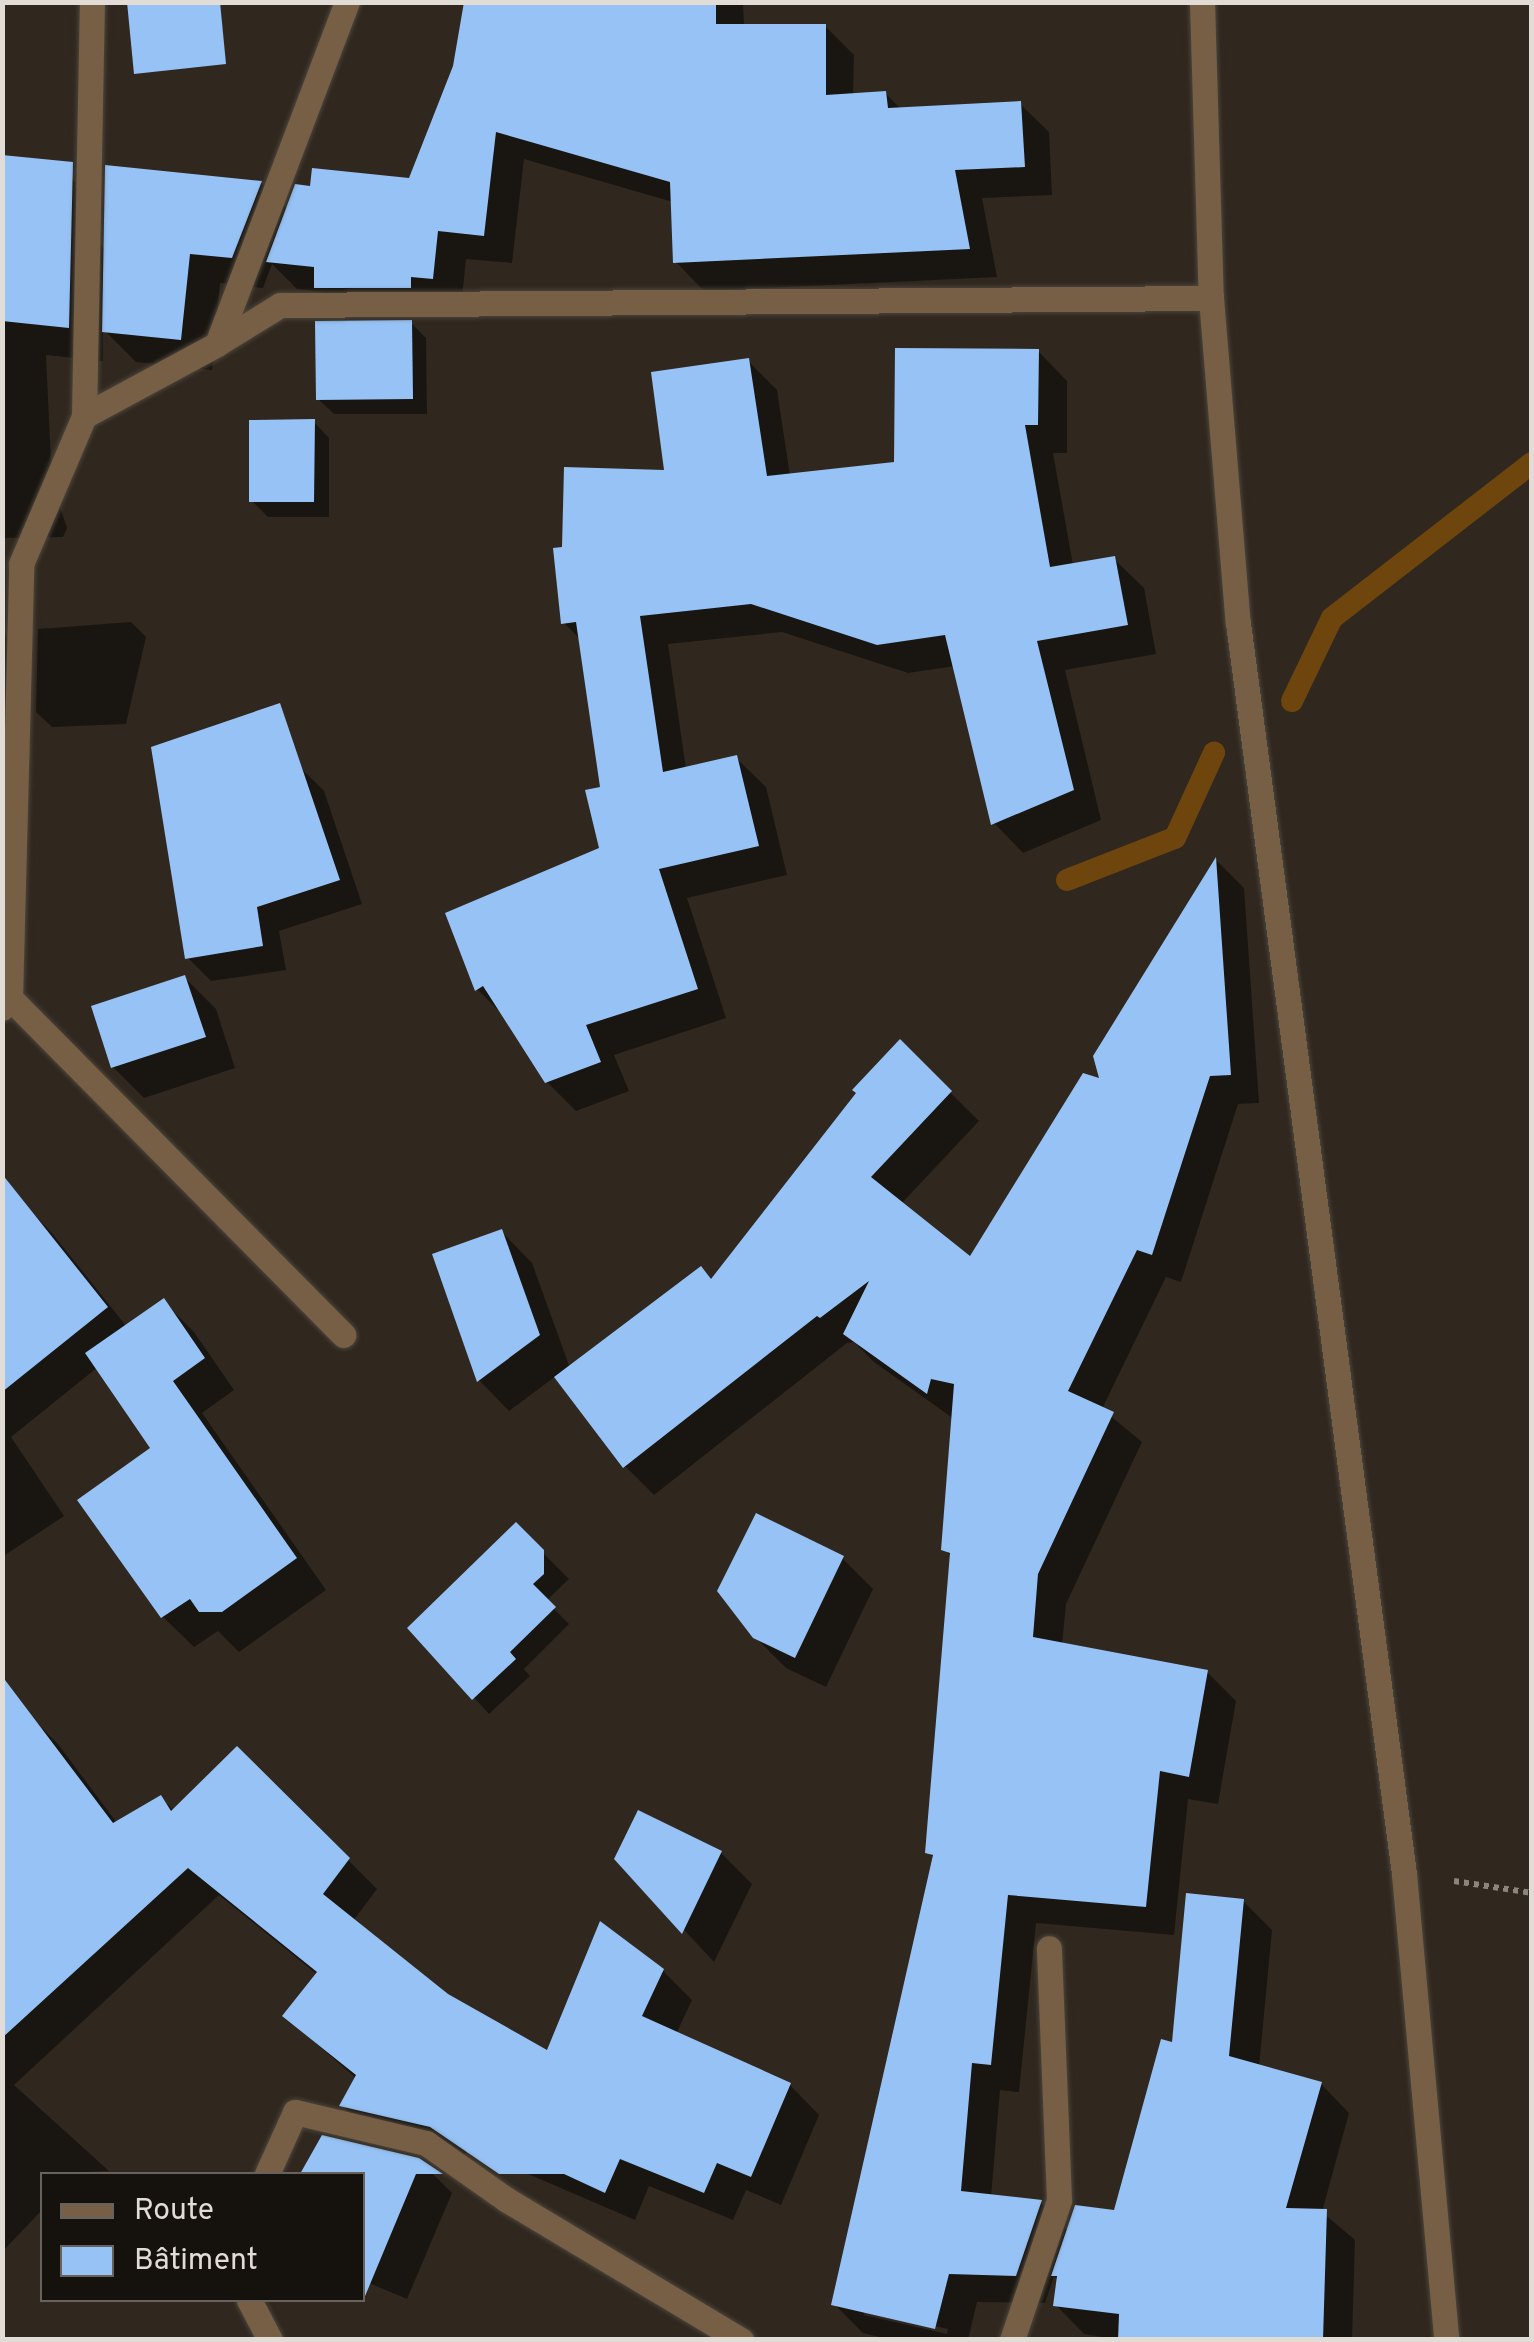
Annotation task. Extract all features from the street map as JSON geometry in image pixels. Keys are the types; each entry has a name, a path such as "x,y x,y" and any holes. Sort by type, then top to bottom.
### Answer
{"street":[{"path":"92,2 84,416 12,568 6,1003 344,1334"},
{"path":"217,344 346,2"},
{"path":"1202,2 1211,298 1238,623 1404,1874 1446,2340"},
{"path":"84,416 217,344 280,304 1211,298"},
{"path":"1012,2340 1060,2200 1049,1948"},
{"path":"267,2172 295,2112 426,2142 507,2200 741,2340"},
{"path":"249,2302 270,2340"}],"path":[{"path":"1404,1874 1532,1893"}],"building":[{"path":"127,2 220,2 226,64 134,74"},
{"path":"464,2 716,2 716,24 826,24 826,95 886,91 888,108 1021,101 1025,167 955,170 970,249 673,263 670,182 496,132 484,236 438,231 433,279 411,277 411,288 314,288 314,267 266,262 295,184 310,186 312,168 409,178 453,66"},
{"path":"2,155 73,162 69,328 2,321"},
{"path":"105,165 262,181 232,258 190,254 181,340 102,332"},
{"path":"412,320 413,399 316,400 315,321"},
{"path":"895,348 1039,349 1038,425 1025,425 1050,567 1115,556 1128,625 1037,641 1074,790 991,825 945,635 877,645 751,604 640,616 663,772 737,755 759,846 659,869 698,989 586,1025 601,1062 545,1083 483,986 475,991 445,913 599,848 585,790 600,787 576,622 561,624 553,548 562,547 564,467 664,470 651,372 749,358 767,476 894,462"},
{"path":"315,419 314,502 249,502 249,420"},
{"path":"280,703 340,880 257,907 263,946 185,959 151,747"},
{"path":"1216,857 1231,1075 1210,1076 1152,1255 1137,1250 1068,1391 1114,1412 1038,1574 1033,1637 1208,1670 1189,1777 1160,1771 1146,1907 1008,1895 991,2065 972,2063 961,2191 1042,2200 1016,2276 949,2274 935,2329 831,2305 933,1855 925,1853 950,1553 941,1550 954,1384 931,1379 927,1394 843,1334 869,1281 820,1318 817,1316 623,1468 554,1377 701,1266 711,1279 856,1093 852,1090 900,1039 952,1091 871,1177 970,1256 1083,1073 1099,1078 1093,1056"},
{"path":"185,975 206,1037 111,1068 91,1006"},
{"path":"2,1174 108,1307 2,1392"},
{"path":"502,1229 540,1335 477,1382 432,1254"},
{"path":"164,1298 205,1358 173,1381 297,1558 222,1612 199,1612 190,1599 161,1618 77,1500 150,1448 85,1353"},
{"path":"756,1513 844,1556 795,1658 753,1638 717,1591"},
{"path":"516,1522 544,1550 544,1574 533,1584 556,1607 510,1652 516,1659 472,1700 407,1628"},
{"path":"2,1676 113,1823 161,1795 171,1811 237,1746 350,1858 323,1894 448,1994 547,2050 600,1921 664,1969 642,2016 791,2083 751,2177 717,2163 704,2193 620,2159 605,2193 564,2174 499,2174 430,2127 339,2106 356,2075 282,2016 317,1972 188,1868 2,2038"},
{"path":"638,1810 722,1851 682,1934 614,1859"},
{"path":"1186,1893 1244,1899 1229,2056 1322,2082 1286,2208 1327,2209 1323,2340 1118,2340 1119,2314 1053,2306 1057,2276 1051,2276 1075,2205 1114,2210 1161,2039 1172,2042"},
{"path":"322,2135 419,2158 443,2174 416,2174 365,2296 365,2172 301,2172"}],"waterway":[{"path":"1292,701 1332,618 1532,463"},
{"path":"1067,880 1175,838 1214,753"}]}
